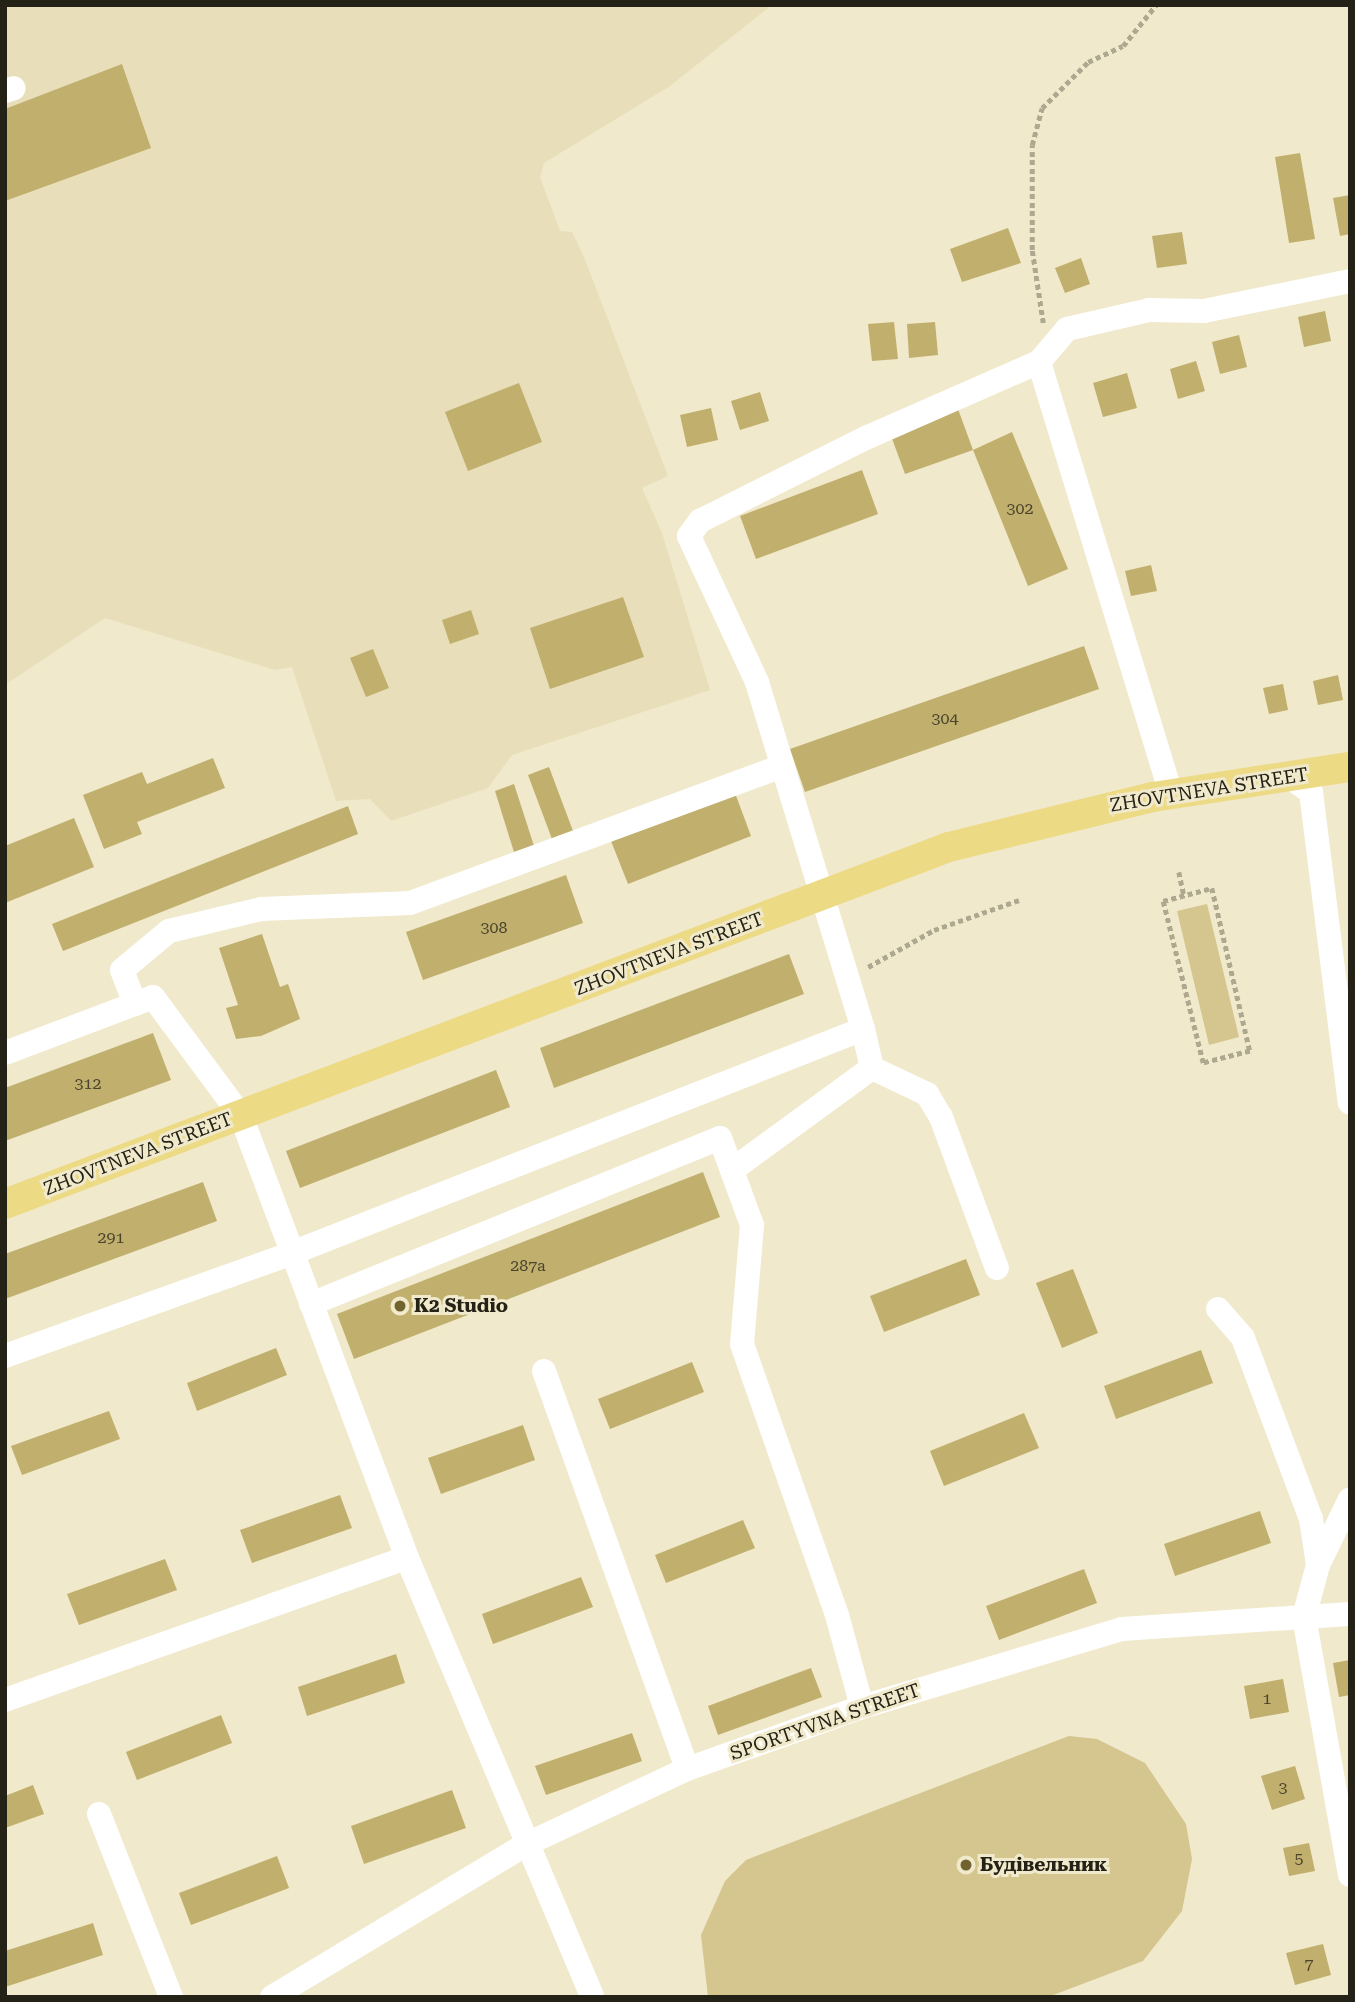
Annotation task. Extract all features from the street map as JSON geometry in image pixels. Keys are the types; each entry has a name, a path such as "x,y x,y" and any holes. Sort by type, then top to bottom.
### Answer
{"main road":[{"name":"ZHOVTNEVA STREET","path":"5,1204 822,895 1019,825 1171,794 1350,767"}],"street":[{"path":"872,1068 863,1028 757,682 689,536 700,521 868,437 1043,357 1067,328 1149,310 1204,311 1350,281"},
{"path":"1043,357 1171,794"},
{"path":"135,1004 122,970 169,932 261,909 410,903 783,766"},
{"path":"1288,776 1311,792 1350,1103"},
{"path":"5,1053 153,997 241,1116 407,1558 592,1997"},
{"path":"5,1356 292,1253 863,1028"},
{"path":"732,1170 872,1068"},
{"path":"872,1068 927,1094 956,1151 997,1268"},
{"path":"311,1304 720,1138 752,1225 742,1344 862,1707"},
{"path":"1218,1309 1242,1338 1311,1520 1318,1565"},
{"path":"544,1371 687,1769"},
{"path":"1350,1499 1318,1565 1304,1617 1350,1875"},
{"path":"5,1700 407,1558"},
{"name":"SPORTYVNA STREET","path":"272,1997 527,1844 687,1769 862,1707 1122,1629 1350,1614"},
{"path":"99,1814 171,1997"}],"path":[{"path":"1043,357 1032,250 1032,145 1042,108 1088,62 1122,46 1156,5"},
{"path":"1179,872 1184,895"},
{"path":"1212,888 1250,1051 1203,1063 1163,901 1184,895 1212,888"},
{"path":"848,980 893,949 1019,900"}],"shaded area":[{"path":"5,5 772,5 670,86 544,163 540,177 560,231 572,232 584,257 668,476 642,488 662,533 710,690 512,755 488,788 391,821 370,799 336,801 292,667 275,670 105,618 5,685"},
{"path":"1207,904 1239,1037 1209,1045 1177,911"},
{"name":"Будівельник","path":"1069,1736 1097,1739 1145,1763 1186,1824 1192,1859 1182,1911 1143,1961 1048,1997 708,1997 701,1935 725,1881 746,1860"}],"building":[{"path":"122,64 151,148 5,201 5,109"},
{"path":"1300,153 1315,239 1289,243 1275,157"},
{"path":"1350,195 1350,234 1340,236 1333,198"},
{"path":"1008,228 1021,263 962,282 950,249"},
{"path":"1182,232 1187,264 1157,268 1152,236"},
{"path":"1081,258 1090,284 1065,293 1055,268"},
{"path":"1325,311 1331,341 1304,347 1298,317"},
{"path":"894,322 898,359 872,361 868,324"},
{"path":"935,322 938,355 909,358 907,324"},
{"path":"1239,335 1247,367 1220,374 1212,342"},
{"path":"1196,361 1205,391 1178,399 1170,369"},
{"path":"1127,373 1137,408 1103,417 1093,383"},
{"path":"519,383 542,442 468,471 445,412"},
{"path":"760,392 769,421 740,430 731,401"},
{"path":"711,408 718,440 687,447 680,415"},
{"path":"958,409 973,450 905,474 890,433"},
{"path":"1012,432 1068,569 1028,586 973,450"},
{"path":"862,470 878,514 756,559 740,516"},
{"path":"1151,565 1157,591 1131,596 1125,571"},
{"path":"623,597 644,657 550,689 530,628"},
{"path":"471,610 479,634 450,644 442,620"},
{"path":"1084,646 1099,689 805,792 790,749"},
{"path":"373,649 389,688 366,697 350,658"},
{"path":"1338,675 1343,700 1318,705 1313,681"},
{"path":"1283,684 1288,710 1269,714 1263,688"},
{"path":"213,758 225,788 137,822 142,834 104,849 83,795 142,772 147,784"},
{"path":"549,767 573,831 552,839 528,775"},
{"path":"514,784 534,846 514,852 495,791"},
{"path":"735,793 751,836 628,884 611,841"},
{"path":"348,806 358,834 63,951 52,924"},
{"path":"74,818 94,867 5,903 5,846"},
{"path":"566,875 583,923 423,980 406,932"},
{"path":"262,934 280,987 288,984 300,1019 261,1036 236,1039 226,1008 238,1005 219,948"},
{"path":"789,954 804,994 554,1088 540,1048"},
{"path":"153,1033 171,1080 5,1141 5,1088"},
{"path":"496,1070 510,1107 300,1188 286,1151"},
{"path":"703,1172 720,1217 354,1359 337,1314"},
{"path":"203,1182 217,1221 5,1299 5,1254"},
{"path":"966,1259 980,1295 884,1332 870,1296"},
{"path":"1073,1269 1098,1333 1062,1348 1036,1283"},
{"path":"276,1348 287,1375 197,1411 187,1383"},
{"path":"1201,1350 1213,1383 1116,1419 1104,1386"},
{"path":"692,1362 704,1392 610,1429 598,1399"},
{"path":"109,1411 120,1439 22,1475 11,1446"},
{"path":"1024,1413 1039,1448 944,1486 930,1451"},
{"path":"523,1425 535,1460 441,1494 428,1458"},
{"path":"340,1495 352,1528 252,1563 240,1530"},
{"path":"1260,1511 1271,1543 1175,1576 1164,1544"},
{"path":"743,1520 755,1548 666,1583 655,1555"},
{"path":"165,1559 177,1590 79,1625 67,1594"},
{"path":"1084,1569 1097,1603 999,1640 986,1606"},
{"path":"581,1577 593,1607 493,1644 482,1614"},
{"path":"396,1654 405,1683 307,1716 298,1687"},
{"path":"1350,1660 1350,1695 1339,1697 1333,1663"},
{"path":"811,1668 822,1697 718,1735 708,1706"},
{"path":"1283,1679 1289,1712 1250,1719 1244,1686"},
{"path":"221,1715 232,1743 137,1780 126,1752"},
{"path":"632,1733 642,1761 546,1795 535,1766"},
{"path":"1295,1766 1305,1799 1272,1810 1261,1776"},
{"path":"33,1785 44,1814 5,1828 5,1796"},
{"path":"452,1790 466,1828 364,1864 351,1826"},
{"path":"1309,1843 1315,1871 1289,1876 1283,1848"},
{"path":"277,1856 289,1888 191,1925 179,1893"},
{"path":"93,1923 103,1955 5,1987 5,1951"},
{"path":"1323,1944 1331,1975 1295,1985 1286,1953"}],"place":[{"name":"K2 Studio","path":"400,1306"},
{"name":"Будівельник","path":"966,1865"}]}
